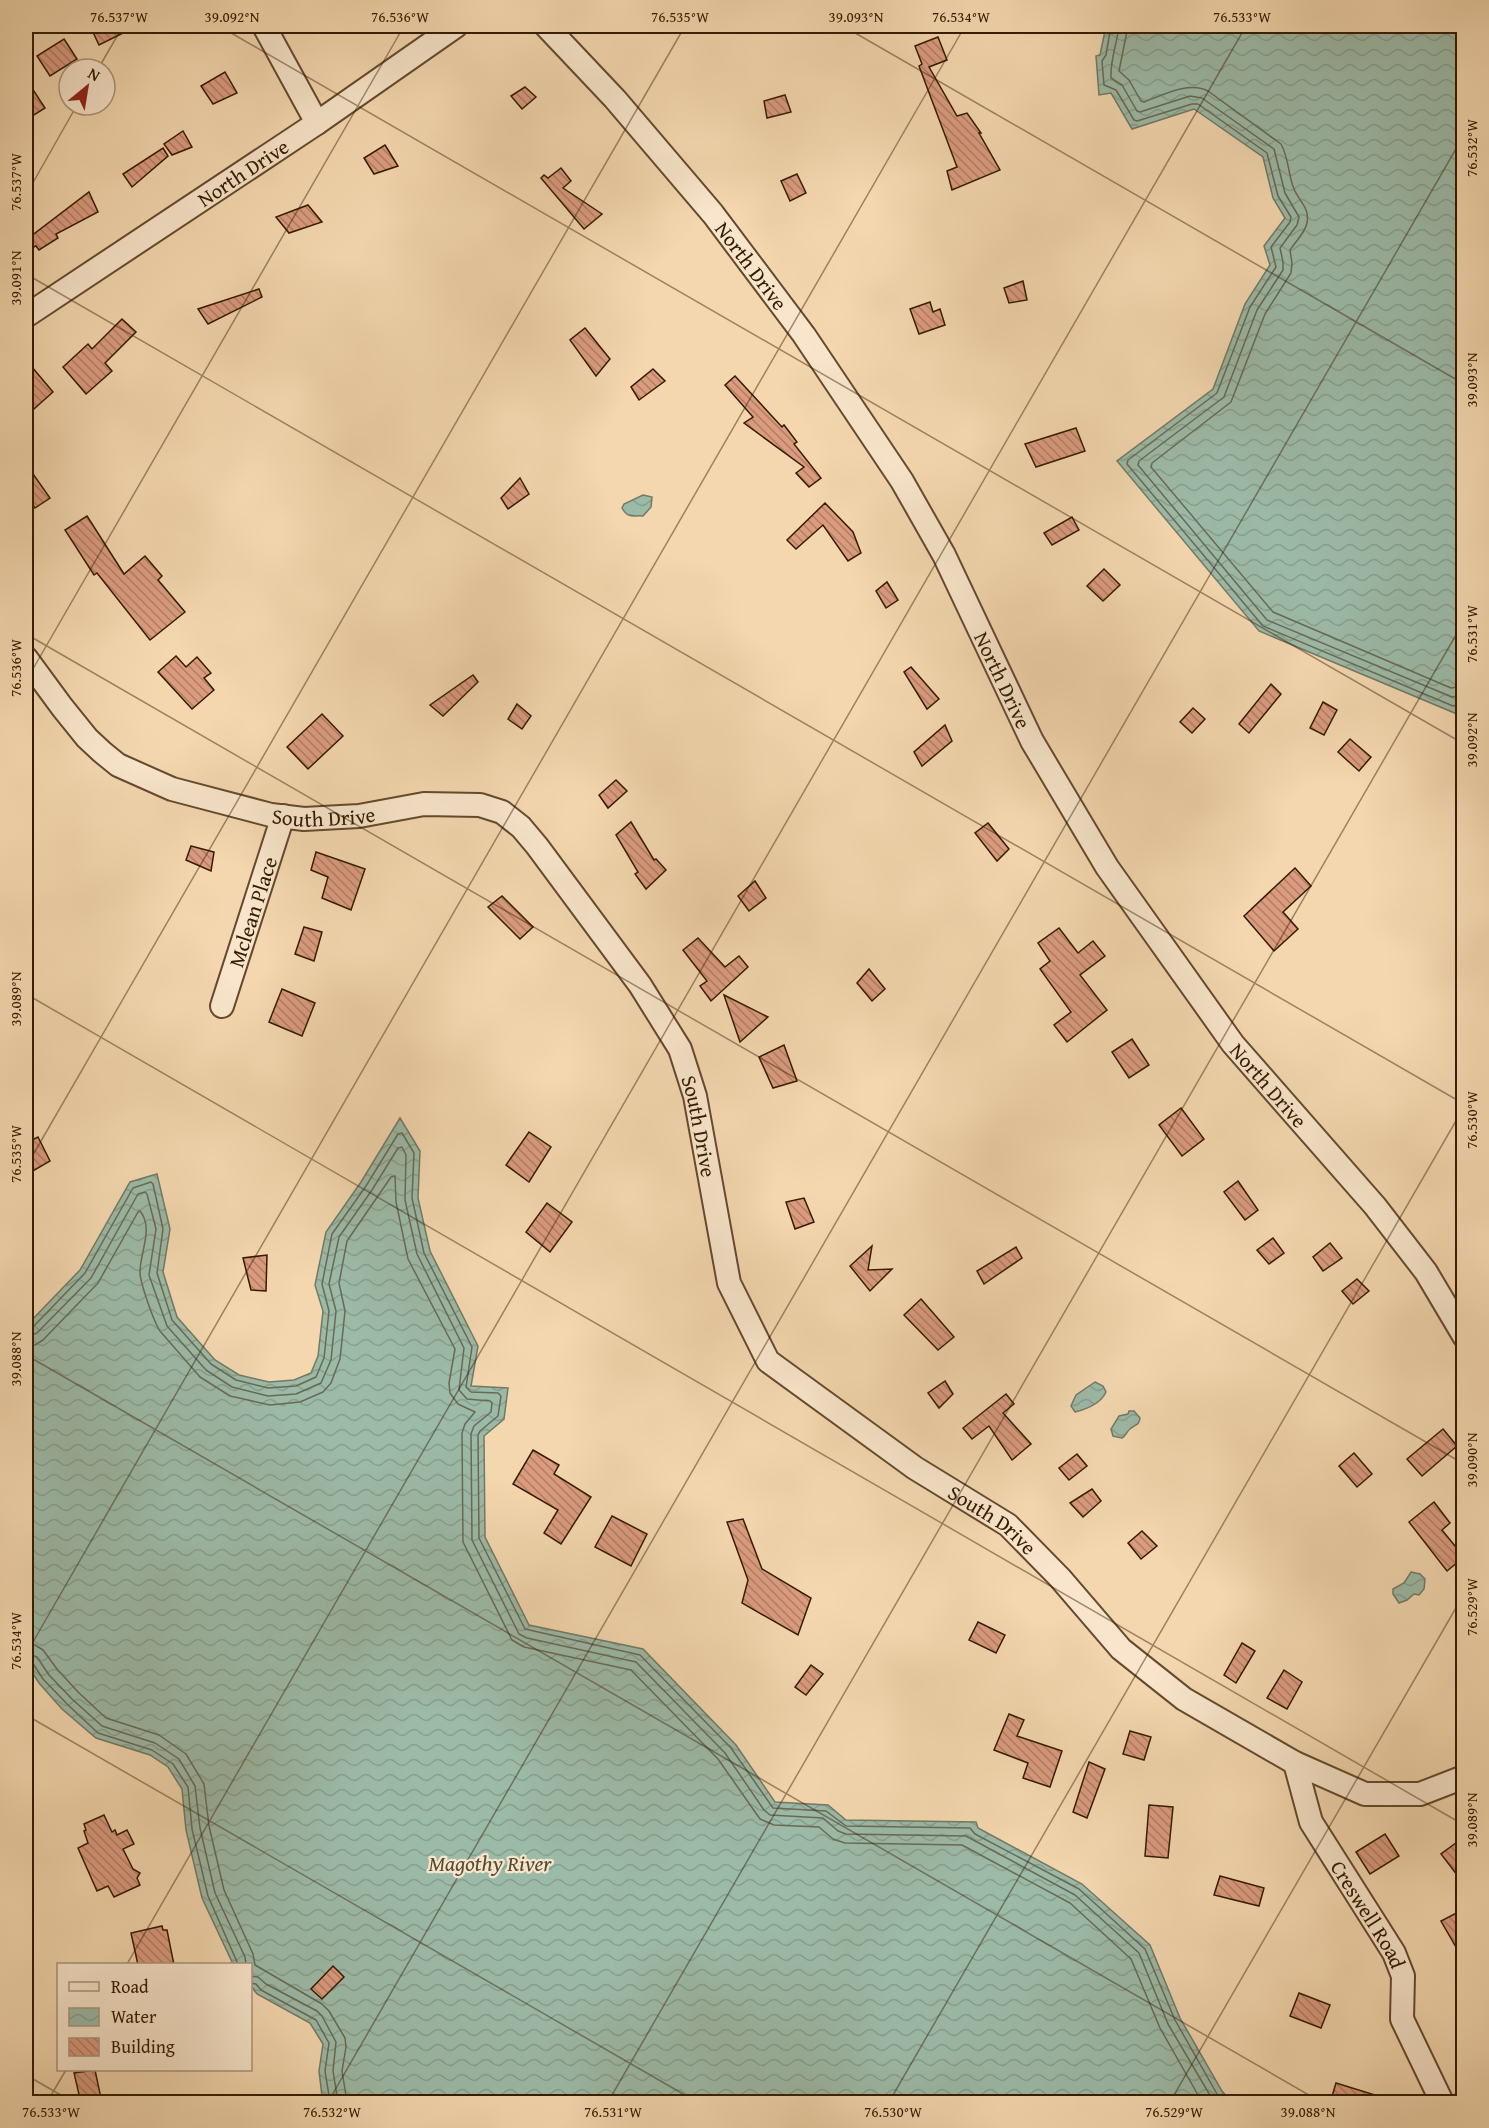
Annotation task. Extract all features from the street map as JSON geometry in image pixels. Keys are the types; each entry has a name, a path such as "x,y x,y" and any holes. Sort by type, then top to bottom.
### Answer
{"street":[{"path":"264,26 317,123"},
{"name":"North Drive","path":"26,316 317,123 456,26"},
{"name":"North Drive","path":"546,26 608,91 713,214 804,335 903,481 944,555 1032,741 1107,867 1233,1044 1375,1206 1426,1272 1464,1336"},
{"name":"South Drive","path":"26,658 87,738 118,765 172,789 304,819 359,816 424,804 480,805 502,812 521,827 640,985 680,1049 695,1096 729,1283 768,1361 915,1468 1008,1525 1060,1578 1121,1649 1184,1700 1295,1763"},
{"name":"Mclean Place","path":"222,1006 283,816"},
{"path":"1295,1763 1365,1794 1420,1794 1464,1777"},
{"name":"Creswell Road","path":"1295,1763 1311,1822 1394,1953 1403,1976 1402,2019 1441,2100"}],"water":[{"path":"1106,26 1463,26 1464,706 1457,714 1259,631 1117,461 1213,389 1245,304 1270,265 1264,246 1285,218 1273,198 1263,157 1194,109 1132,129 1111,93 1099,95 1096,56 1100,55"},
{"path":"643,495 652,497 651,507 643,516 626,514 622,508 624,504"},
{"name":"Magothy River","path":"400,1118 420,1151 418,1198 430,1251 478,1346 471,1386 508,1388 504,1419 484,1436 485,1537 529,1625 643,1649 736,1745 775,1802 828,1805 846,1820 976,1822 978,1828 1082,1884 1150,1945 1180,2018 1222,2091 1232,2102 325,2102 322,2096 319,2071 323,2044 310,2023 257,1994 252,1987 252,1963 233,1963 202,1898 186,1830 182,1789 168,1767 150,1755 96,1738 62,1709 39,1683 26,1663 26,1326 80,1270 130,1182 157,1174 170,1229 163,1272 177,1317 215,1360 239,1375 269,1382 294,1380 311,1373 318,1356 323,1311 315,1285 326,1232 361,1182"},
{"path":"1095,1382 1103,1386 1106,1392 1104,1396 1093,1405 1075,1412 1071,1406 1076,1395"},
{"path":"1129,1411 1134,1411 1140,1418 1139,1422 1122,1438 1113,1436 1111,1429 1119,1416 1128,1414"},
{"path":"1411,1572 1420,1574 1425,1579 1424,1589 1419,1595 1414,1594 1399,1603 1393,1594 1393,1589 1404,1583"}],"building":[{"path":"100,26 137,26 99,45 92,30"},
{"path":"938,37 947,60 929,67 957,116 967,113 981,133 979,133 1000,170 952,190 947,171 957,167 919,66 922,64 915,46"},
{"path":"64,39 76,57 57,57 57,72 50,76 37,56"},
{"path":"225,72 237,93 213,104 201,86"},
{"path":"26,79 45,108 26,120"},
{"path":"525,87 536,97 522,109 511,96"},
{"path":"785,95 791,112 767,118 764,101"},
{"path":"183,131 192,147 172,155 164,144"},
{"path":"385,145 398,166 374,174 364,158"},
{"path":"163,148 168,156 132,187 123,174"},
{"path":"561,168 571,181 563,188 602,214 584,229 541,178 544,175 548,178"},
{"path":"797,174 806,193 790,201 781,181"},
{"path":"89,192 98,212 56,234 58,238 39,250 36,246 31,248 26,240"},
{"path":"308,205 322,222 289,233 276,217"},
{"path":"1023,281 1027,300 1009,303 1004,288"},
{"path":"259,289 262,297 208,324 198,309"},
{"path":"930,302 933,312 940,309 945,325 919,334 910,309"},
{"path":"122,319 136,332 105,363 112,371 86,394 63,367 88,344 92,349"},
{"path":"585,328 610,359 596,376 570,340"},
{"path":"26,360 53,392 26,416"},
{"path":"653,369 665,381 639,400 631,387"},
{"path":"735,376 782,427 784,425 797,442 794,444 821,478 809,487 796,473 804,467 744,423 753,417 725,385"},
{"path":"1076,428 1085,451 1036,467 1025,444"},
{"path":"26,464 50,498 35,508 26,496"},
{"path":"520,478 529,494 508,509 501,498"},
{"path":"825,503 853,532 861,553 848,561 823,525 796,549 787,540"},
{"path":"87,516 124,574 145,556 162,576 158,580 185,612 150,640 97,573 94,575 65,530"},
{"path":"1072,517 1079,530 1052,545 1044,533"},
{"path":"1104,569 1120,585 1103,601 1087,586"},
{"path":"887,582 898,600 886,608 876,591"},
{"path":"176,656 186,667 197,657 211,673 204,678 214,690 192,709 158,672"},
{"path":"911,667 939,699 927,709 904,672"},
{"path":"473,675 478,682 443,716 430,705"},
{"path":"1271,684 1281,694 1249,733 1239,724"},
{"path":"1323,702 1337,710 1324,735 1310,728"},
{"path":"517,704 531,716 522,729 508,719"},
{"path":"1193,708 1205,719 1192,733 1180,722"},
{"path":"322,714 343,736 308,769 287,747"},
{"path":"945,725 952,741 922,766 914,752"},
{"path":"1350,739 1371,757 1359,771 1338,752"},
{"path":"616,780 627,791 608,808 599,795"},
{"path":"631,822 654,860 656,859 666,870 646,889 635,874 638,872 616,835"},
{"path":"988,823 1009,849 997,861 975,833"},
{"path":"191,846 214,852 211,871 186,860"},
{"path":"316,852 365,869 351,910 322,898 328,877 311,870"},
{"path":"1295,868 1311,886 1283,912 1298,929 1274,951 1244,916"},
{"path":"755,881 766,898 749,911 738,896"},
{"path":"502,896 533,927 520,939 488,907"},
{"path":"304,927 322,932 314,961 295,954"},
{"path":"1059,928 1078,953 1093,941 1105,956 1080,975 1107,1010 1067,1042 1054,1025 1071,1012 1040,969 1050,961 1038,943"},
{"path":"698,938 725,967 739,956 748,967 711,1001 700,986 707,981 683,950"},
{"path":"869,969 885,989 872,1001 857,983"},
{"path":"282,989 315,1003 302,1036 269,1022"},
{"path":"724,995 768,1017 740,1042"},
{"path":"1132,1039 1149,1065 1129,1078 1112,1052"},
{"path":"784,1045 797,1081 773,1088 759,1057"},
{"path":"1181,1108 1204,1139 1182,1156 1159,1125"},
{"path":"529,1132 551,1147 529,1182 506,1165"},
{"path":"38,1137 50,1161 26,1175 26,1143"},
{"path":"1238,1181 1258,1210 1245,1220 1224,1192"},
{"path":"804,1198 814,1222 795,1229 786,1202"},
{"path":"547,1203 572,1222 550,1252 526,1232"},
{"path":"1273,1238 1284,1253 1269,1264 1257,1250"},
{"path":"1330,1243 1342,1258 1323,1271 1313,1257"},
{"path":"872,1246 868,1270 892,1269 870,1291 850,1266"},
{"path":"1016,1247 1022,1258 984,1284 977,1271"},
{"path":"267,1255 266,1291 251,1290 243,1258"},
{"path":"1357,1279 1369,1291 1353,1304 1342,1291"},
{"path":"921,1299 954,1337 938,1350 904,1315"},
{"path":"945,1381 953,1394 939,1408 928,1393"},
{"path":"1006,1394 1014,1404 1003,1413 1031,1444 1012,1460 989,1426 972,1439 963,1428"},
{"path":"1443,1429 1457,1446 1422,1476 1407,1459"},
{"path":"533,1450 559,1465 554,1474 591,1497 561,1544 544,1533 558,1510 513,1484"},
{"path":"1354,1453 1372,1474 1357,1487 1339,1466"},
{"path":"1077,1454 1087,1466 1069,1480 1059,1468"},
{"path":"1092,1489 1101,1501 1083,1517 1070,1503"},
{"path":"1434,1502 1450,1523 1442,1530 1464,1557 1447,1571 1409,1522"},
{"path":"612,1516 647,1534 631,1566 595,1547"},
{"path":"743,1519 762,1569 811,1598 798,1635 742,1603 748,1580 727,1522"},
{"path":"1142,1531 1157,1546 1141,1559 1128,1543"},
{"path":"978,1622 1005,1635 996,1653 969,1640"},
{"path":"1242,1643 1255,1651 1236,1683 1224,1675"},
{"path":"811,1665 823,1674 806,1695 795,1687"},
{"path":"1284,1670 1302,1682 1287,1709 1267,1698"},
{"path":"1009,1714 1024,1720 1017,1736 1062,1751 1050,1787 1023,1778 1028,1763 994,1750"},
{"path":"1130,1731 1151,1737 1144,1760 1123,1754"},
{"path":"1089,1762 1105,1769 1087,1818 1073,1812"},
{"path":"1149,1805 1173,1807 1168,1858 1145,1856"},
{"path":"104,1815 112,1832 115,1830 117,1835 127,1830 134,1844 123,1849 133,1869 140,1873 137,1878 140,1885 114,1897 108,1886 97,1891 78,1848 88,1843 84,1824"},
{"path":"1385,1834 1399,1856 1370,1874 1356,1852"},
{"path":"1464,1837 1464,1884 1441,1854"},
{"path":"1220,1876 1264,1888 1259,1906 1214,1895"},
{"path":"1464,1909 1464,1961 1441,1921"},
{"path":"162,1926 163,1930 167,1930 174,1963 138,1963 131,1933"},
{"path":"333,1966 344,1977 322,1999 311,1989"},
{"path":"1299,1993 1330,2005 1321,2028 1290,2016"},
{"path":"95,2071 102,2103 81,2103 74,2073"},
{"path":"1336,2083 1388,2099 1388,2103 1330,2103"}]}
